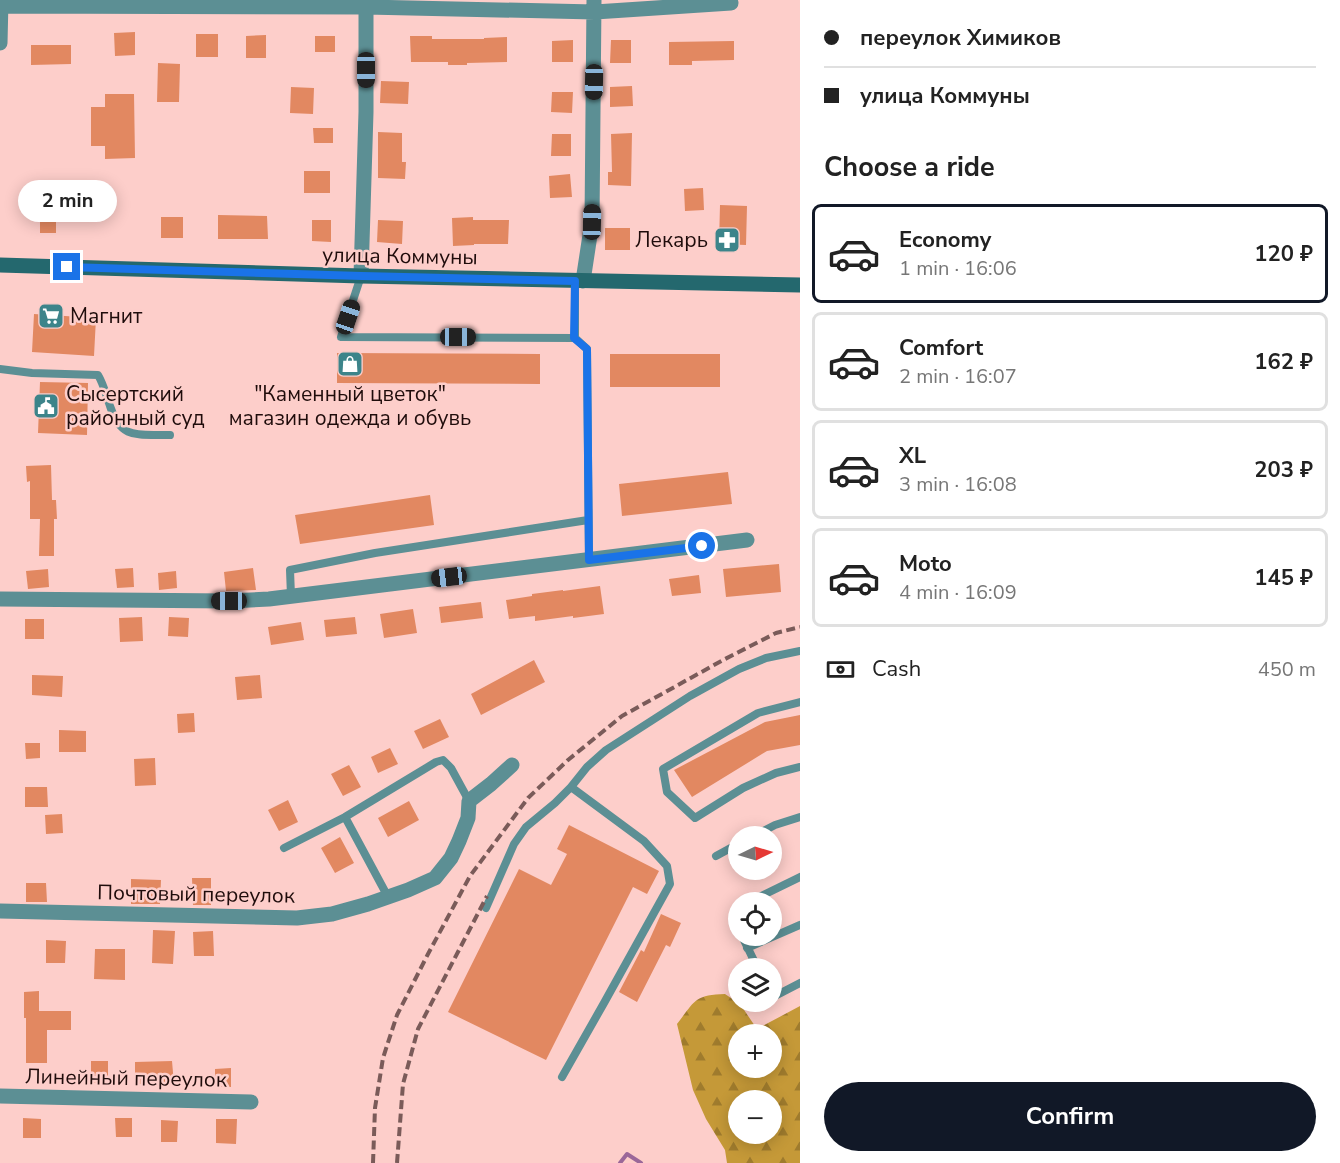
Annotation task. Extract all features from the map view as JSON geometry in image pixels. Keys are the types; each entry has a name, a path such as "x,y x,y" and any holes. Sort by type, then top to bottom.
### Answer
{"street":[{"path":"0,43 1,3 595,6 730,3"},
{"path":"362,276 366,4"},
{"path":"579,281 592,222 595,6"},
{"name":"улица Коммуны","path":"0,265 362,276 800,285"},
{"path":"0,599 229,601 291,596 747,540"},
{"path":"470,801 512,765"},
{"name":"Почтовый переулок","path":"0,911 297,918 332,914 388,897 435,878 451,858 459,841 468,818 470,801"},
{"name":"Линейный переулок","path":"0,1096 251,1102"}],"lane":[{"path":"362,276 341,337 574,338 587,349 589,560"},
{"path":"574,338 579,281"},
{"path":"0,369 32,373 98,375 117,423 125,431 136,434 170,435"},
{"path":"291,596 290,570 375,553 588,520"},
{"path":"486,908 514,844 526,827 571,788 606,750 690,696 739,669 766,658 800,651"},
{"path":"800,702 758,713 663,769 667,792 695,818 743,788 776,773 800,767"},
{"path":"284,848 345,817 443,760 451,768 470,801"},
{"path":"562,1077 669,884 667,866 644,841 571,788"},
{"path":"345,817 388,897"},
{"path":"773,826 800,817"},
{"path":"716,856 728,849"},
{"path":"769,892 800,877"},
{"path":"752,958 747,948 800,925"},
{"path":"782,992 800,983"}],"green space":[{"path":"725,994 728,996 728,1012 745,1012 754,1024 728,1024 728,1078 782,1078 782,1024 766,1024 800,1006 800,1163 727,1163 725,1150 706,1119 693,1090 677,1024 696,1001 707,996"}],"building":[{"path":"135,32 135,55 115,56 114,33"},
{"path":"196,34 218,34 218,57 196,57"},
{"path":"266,35 266,58 246,58 246,36"},
{"path":"315,36 335,36 335,52 315,52"},
{"path":"410,36 432,36 432,39 507,37 507,62 448,65 448,62 411,62"},
{"path":"573,40 573,62 552,62 552,41"},
{"path":"611,40 631,40 631,63 610,63"},
{"path":"734,41 734,60 692,61 692,65 669,65 669,42"},
{"path":"31,45 71,45 71,64 31,65"},
{"path":"158,63 180,64 179,102 157,102"},
{"path":"381,81 409,82 408,104 380,103"},
{"path":"632,86 633,106 610,107 610,87"},
{"path":"291,87 314,88 313,114 290,113"},
{"path":"552,92 573,92 572,113 551,112"},
{"path":"105,94 134,94 135,158 105,159 105,146 91,146 91,107 105,107"},
{"path":"313,128 333,128 333,143 314,143"},
{"path":"378,132 402,133 402,162 406,162 405,179 378,178"},
{"path":"632,133 631,186 608,185 608,172 612,172 611,134"},
{"path":"552,134 571,134 571,156 551,156"},
{"path":"304,171 330,171 330,193 304,193"},
{"path":"570,174 572,197 550,198 549,176"},
{"path":"703,188 704,210 685,211 684,189"},
{"path":"720,205 747,206 746,245 719,244"},
{"path":"218,215 267,216 268,239 218,239"},
{"path":"56,217 56,233 40,233 40,218"},
{"path":"161,217 183,217 183,238 161,238"},
{"path":"473,217 473,220 509,220 508,244 453,246 452,218"},
{"path":"312,220 331,220 331,242 312,241"},
{"path":"378,220 403,221 402,244 377,242"},
{"path":"605,228 630,228 630,250 605,250"},
{"path":"34,314 96,318 94,356 32,352"},
{"path":"337,353 540,354 540,384 337,383"},
{"path":"610,354 720,354 720,387 610,387"},
{"path":"40,382 88,383 87,435 38,433"},
{"path":"51,465 52,500 56,500 57,519 54,519 54,556 39,556 40,519 30,519 30,481 27,482 26,466"},
{"path":"728,472 732,504 622,516 619,484"},
{"path":"430,495 434,525 300,544 295,515"},
{"path":"779,564 781,592 726,597 723,569"},
{"path":"133,568 134,587 117,588 115,569"},
{"path":"253,568 256,590 226,591 224,572"},
{"path":"48,569 49,587 28,589 26,571"},
{"path":"176,571 177,588 159,590 158,573"},
{"path":"699,575 701,593 672,596 669,579"},
{"path":"600,586 604,614 535,621 535,616 509,619 506,600 532,596 532,594"},
{"path":"481,602 483,618 441,623 439,607"},
{"path":"413,609 417,633 384,638 380,614"},
{"path":"142,617 143,641 120,642 119,618"},
{"path":"169,617 189,618 188,637 168,636"},
{"path":"355,617 357,634 326,637 324,620"},
{"path":"25,619 44,619 44,639 25,639"},
{"path":"301,622 304,640 271,645 268,627"},
{"path":"534,660 545,682 481,715 471,694"},
{"path":"32,675 63,676 62,697 32,695"},
{"path":"260,675 262,698 237,700 235,677"},
{"path":"194,713 195,732 178,733 177,714"},
{"path":"800,715 800,745 767,751 692,797 674,770 765,722"},
{"path":"440,719 449,737 423,749 414,731"},
{"path":"59,730 86,731 86,752 59,752"},
{"path":"25,743 40,743 40,758 26,759"},
{"path":"390,748 398,764 378,773 371,757"},
{"path":"155,758 156,785 135,786 134,759"},
{"path":"349,765 361,787 343,796 331,774"},
{"path":"25,787 47,787 48,807 25,807"},
{"path":"288,800 298,822 279,831 268,810"},
{"path":"409,801 419,820 388,837 378,818"},
{"path":"62,814 63,833 46,834 45,815"},
{"path":"569,825 659,871 647,894 633,887 546,1060 448,1012 519,869 551,885 567,854 557,849"},
{"path":"340,837 354,863 335,873 321,848"},
{"path":"192,878 211,878 211,905 193,905"},
{"path":"131,879 161,880 160,904 131,904"},
{"path":"26,883 46,883 47,902 26,902"},
{"path":"661,914 681,923 670,947 666,945 637,1002 619,992 641,950 644,952"},
{"path":"153,930 175,931 173,964 152,963"},
{"path":"213,931 214,956 194,956 193,932"},
{"path":"46,940 66,941 65,963 46,963"},
{"path":"95,949 125,949 125,980 94,979"},
{"path":"39,991 39,1011 71,1011 71,1030 47,1030 47,1063 26,1063 24,992"},
{"path":"91,1061 108,1061 108,1083 91,1083"},
{"path":"172,1061 174,1084 135,1084 135,1062"},
{"path":"231,1068 231,1087 215,1087 215,1069"},
{"path":"23,1118 41,1119 41,1138 23,1138"},
{"path":"115,1118 132,1118 132,1137 116,1137"},
{"path":"216,1119 237,1119 236,1144 216,1143"},
{"path":"161,1120 178,1121 177,1142 161,1142"}],"waterway":[{"path":"620,1163 627,1154 641,1163"}],"railway":[{"path":"373,1163 375,1108 383,1058 397,1015 470,876 528,798 568,760 622,716 776,633 800,627"},
{"path":"397,1163 403,1084 418,1029 487,896"}],"place":[{"name":"Лекарь","path":"727,240"},
{"name":"Магнит","path":"51,316"},
{"name":"\"Каменный цветок\" магазин одежда и обувь","path":"350,364"},
{"name":"Сысертский районный суд","path":"46,406"}],"route":[{"path":"67,267 575,281 574,338 587,349 589,560 702,546"}]}
